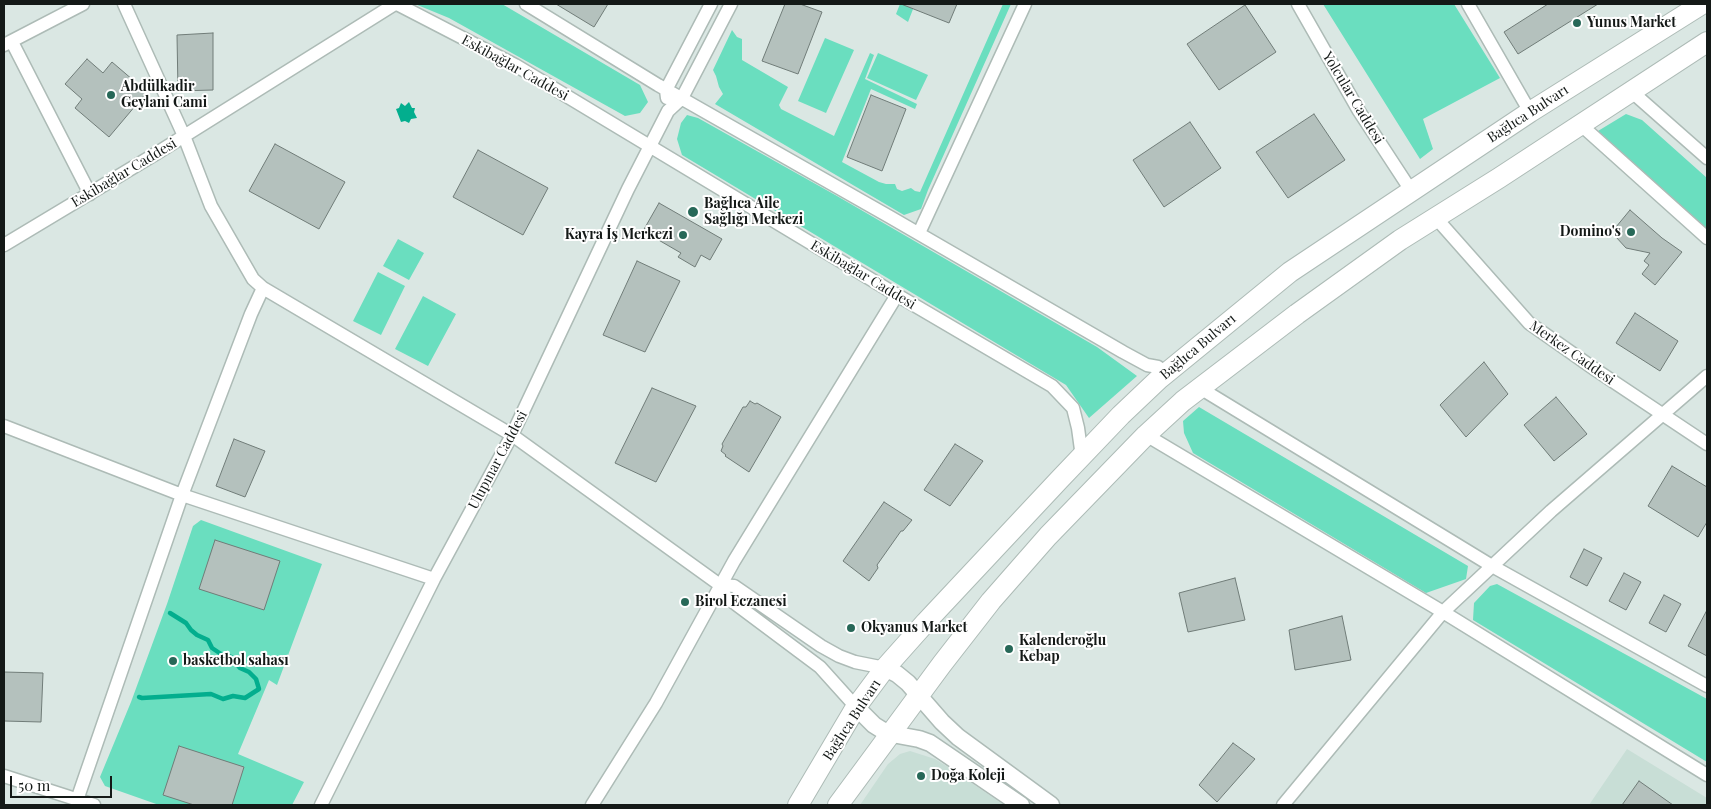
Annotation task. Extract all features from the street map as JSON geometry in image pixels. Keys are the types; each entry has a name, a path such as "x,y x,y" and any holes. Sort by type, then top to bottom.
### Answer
{"main road":[{"name":"Bağlıca Bulvarı","path":"798,805 856,708 885,668 1121,415 1166,373 1290,272 1530,112 1702,4"},
{"path":"838,805 991,601 1048,536 1146,435 1200,388 1400,240 1707,42"}],"street":[{"path":"83,4 8,43 90,194"},
{"path":"124,4 184,136 211,206 254,279 263,288 512,435 720,585 725,596 820,667 856,708 874,725 892,734 919,739 930,744 948,754 1021,805"},
{"name":"Eskibağlar Caddesi","path":"4,245 90,194 396,4 515,65 649,147 1052,386 1072,408 1078,428 1082,457"},
{"path":"526,4 666,90 919,233 1123,352 1148,365 1158,367 1166,373"},
{"path":"668,111 666,90 711,4"},
{"name":"Ulupınar Caddesi","path":"321,805 434,579 512,435 649,147 668,111 682,98 730,4"},
{"path":"919,233 1025,4"},
{"name":"Yolcular Caddesi","path":"1298,4 1360,111 1412,192"},
{"path":"1468,4 1530,112"},
{"path":"1631,92 1707,158"},
{"path":"1581,125 1707,238"},
{"name":"Merkez Caddesi","path":"1436,218 1529,323 1707,444"},
{"path":"78,800 182,495 263,288"},
{"path":"592,805 656,703 720,585 897,295"},
{"path":"1283,805 1443,612 1551,510 1707,376"},
{"path":"1200,388 1492,566 1707,686"},
{"path":"4,426 182,495 434,579"},
{"path":"1146,435 1443,612 1707,775"},
{"path":"720,585 734,586 839,656 854,662 885,668 897,674 958,737 1051,805"},
{"path":"4,776 94,805"}],"shaded area":[{"path":"415,4 502,4 640,85 648,102 640,113 625,116 449,18"},
{"path":"900,4 915,4 908,22 896,14"},
{"path":"1003,4 1011,4 921,209 904,215 715,104 723,94 713,70 732,30 737,37 742,39 742,60 788,87 779,105 781,109 834,136 870,53 874,55 865,79 917,104 915,109 871,89 842,162 879,182 895,184 897,189 902,191 911,188 920,192"},
{"path":"1323,4 1454,4 1500,78 1423,119 1433,149 1420,159"},
{"path":"825,38 854,50 826,113 798,101"},
{"path":"878,53 928,75 916,100 867,78"},
{"path":"409,102 412,108 415,108 414,112 417,118 411,119 409,123 401,122 396,109 399,108 401,103 405,106"},
{"path":"1626,114 1642,120 1707,178 1707,230 1598,131"},
{"path":"687,115 698,118 837,196 1097,347 1137,376 1089,418 1066,385 682,155 677,139 681,123"},
{"path":"398,239 424,253 409,280 383,266"},
{"path":"378,272 405,286 381,335 353,321"},
{"path":"423,296 456,314 428,366 395,349"},
{"path":"1199,407 1468,566 1466,579 1426,593 1193,453 1184,433 1183,421"},
{"path":"201,520 322,564 277,685 269,680 238,754 304,782 292,805 159,805 105,786 100,777 131,702 193,526"},
{"path":"1497,584 1707,699 1707,762 1473,620 1474,603 1490,586"},
{"path":"1627,749 1707,798 1707,805 1589,805"},
{"name":"Doğa Koleji","path":"910,751 935,759 1004,805 860,805 888,764 900,754"}],"building":[{"path":"556,4 608,4 594,27"},
{"path":"785,4 800,4 822,12 798,74 762,61"},
{"path":"901,4 957,4 949,23"},
{"path":"1548,4 1598,4 1518,54 1504,32"},
{"path":"1245,5 1276,52 1219,90 1187,44"},
{"path":"213,33 213,90 178,91 177,35"},
{"name":"Abdülkadir Geylani Cami","path":"87,59 103,73 112,62 147,92 109,137 75,108 82,99 65,84"},
{"path":"871,95 906,109 882,171 847,157"},
{"path":"1314,114 1345,160 1288,198 1256,152"},
{"path":"1190,122 1221,168 1164,207 1133,160"},
{"path":"275,144 345,182 319,229 249,191"},
{"path":"478,150 548,188 523,235 453,197"},
{"name":"Kayra İş Merkezi","path":"659,203 722,239 710,260 701,255 695,267 678,257 681,253 643,231"},
{"path":"1630,210 1662,238 1682,252 1655,285 1642,274 1649,265 1644,261 1650,253 1626,248 1616,237 1616,227"},
{"path":"637,261 680,281 645,352 603,335"},
{"path":"1635,313 1678,341 1660,371 1616,343"},
{"path":"1484,362 1508,394 1466,437 1440,405"},
{"path":"652,388 696,406 656,482 615,463"},
{"path":"1556,397 1587,434 1554,461 1524,425"},
{"path":"750,401 781,417 749,472 725,456 721,451 722,444 743,407 746,407"},
{"path":"234,439 265,451 245,497 216,486"},
{"path":"955,444 983,461 950,506 924,490"},
{"path":"1672,466 1707,487 1707,522 1698,537 1648,506"},
{"path":"884,502 912,520 901,531 877,565 878,568 869,581 843,561"},
{"path":"215,540 280,561 264,610 199,589"},
{"path":"1584,549 1602,558 1587,586 1570,577"},
{"path":"1624,573 1641,582 1626,610 1609,601"},
{"path":"1235,578 1245,620 1188,632 1179,593"},
{"path":"1664,595 1681,604 1666,632 1649,623"},
{"path":"1707,610 1707,656 1688,646"},
{"path":"1342,616 1351,660 1295,670 1289,630"},
{"path":"4,672 43,673 41,722 4,721"},
{"path":"1233,743 1255,759 1217,802 1199,785"},
{"path":"179,746 244,767 232,805 194,805 163,795"},
{"path":"1639,781 1673,805 1622,805"}],"waterway":[{"path":"139,697 211,694 223,699 233,696 245,698 259,689 256,679 249,672 240,668 231,657 221,654 212,648 208,640 197,635 186,623 170,613"}],"place":[{"name":"Yunus Market","path":"1577,23"},
{"name":"Abdülkadir Geylani Cami","path":"111,95"},
{"name":"Bağlıca Aile Sağlığı Merkezi","path":"693,212"},
{"name":"Domino's","path":"1631,232"},
{"name":"Kayra İş Merkezi","path":"683,235"},
{"name":"Birol Eczanesi","path":"685,602"},
{"name":"Okyanus Market","path":"851,628"},
{"name":"Kalenderoğlu Kebap","path":"1009,649"},
{"name":"basketbol sahası","path":"173,661"},
{"name":"Doğa Koleji","path":"921,776"}]}
